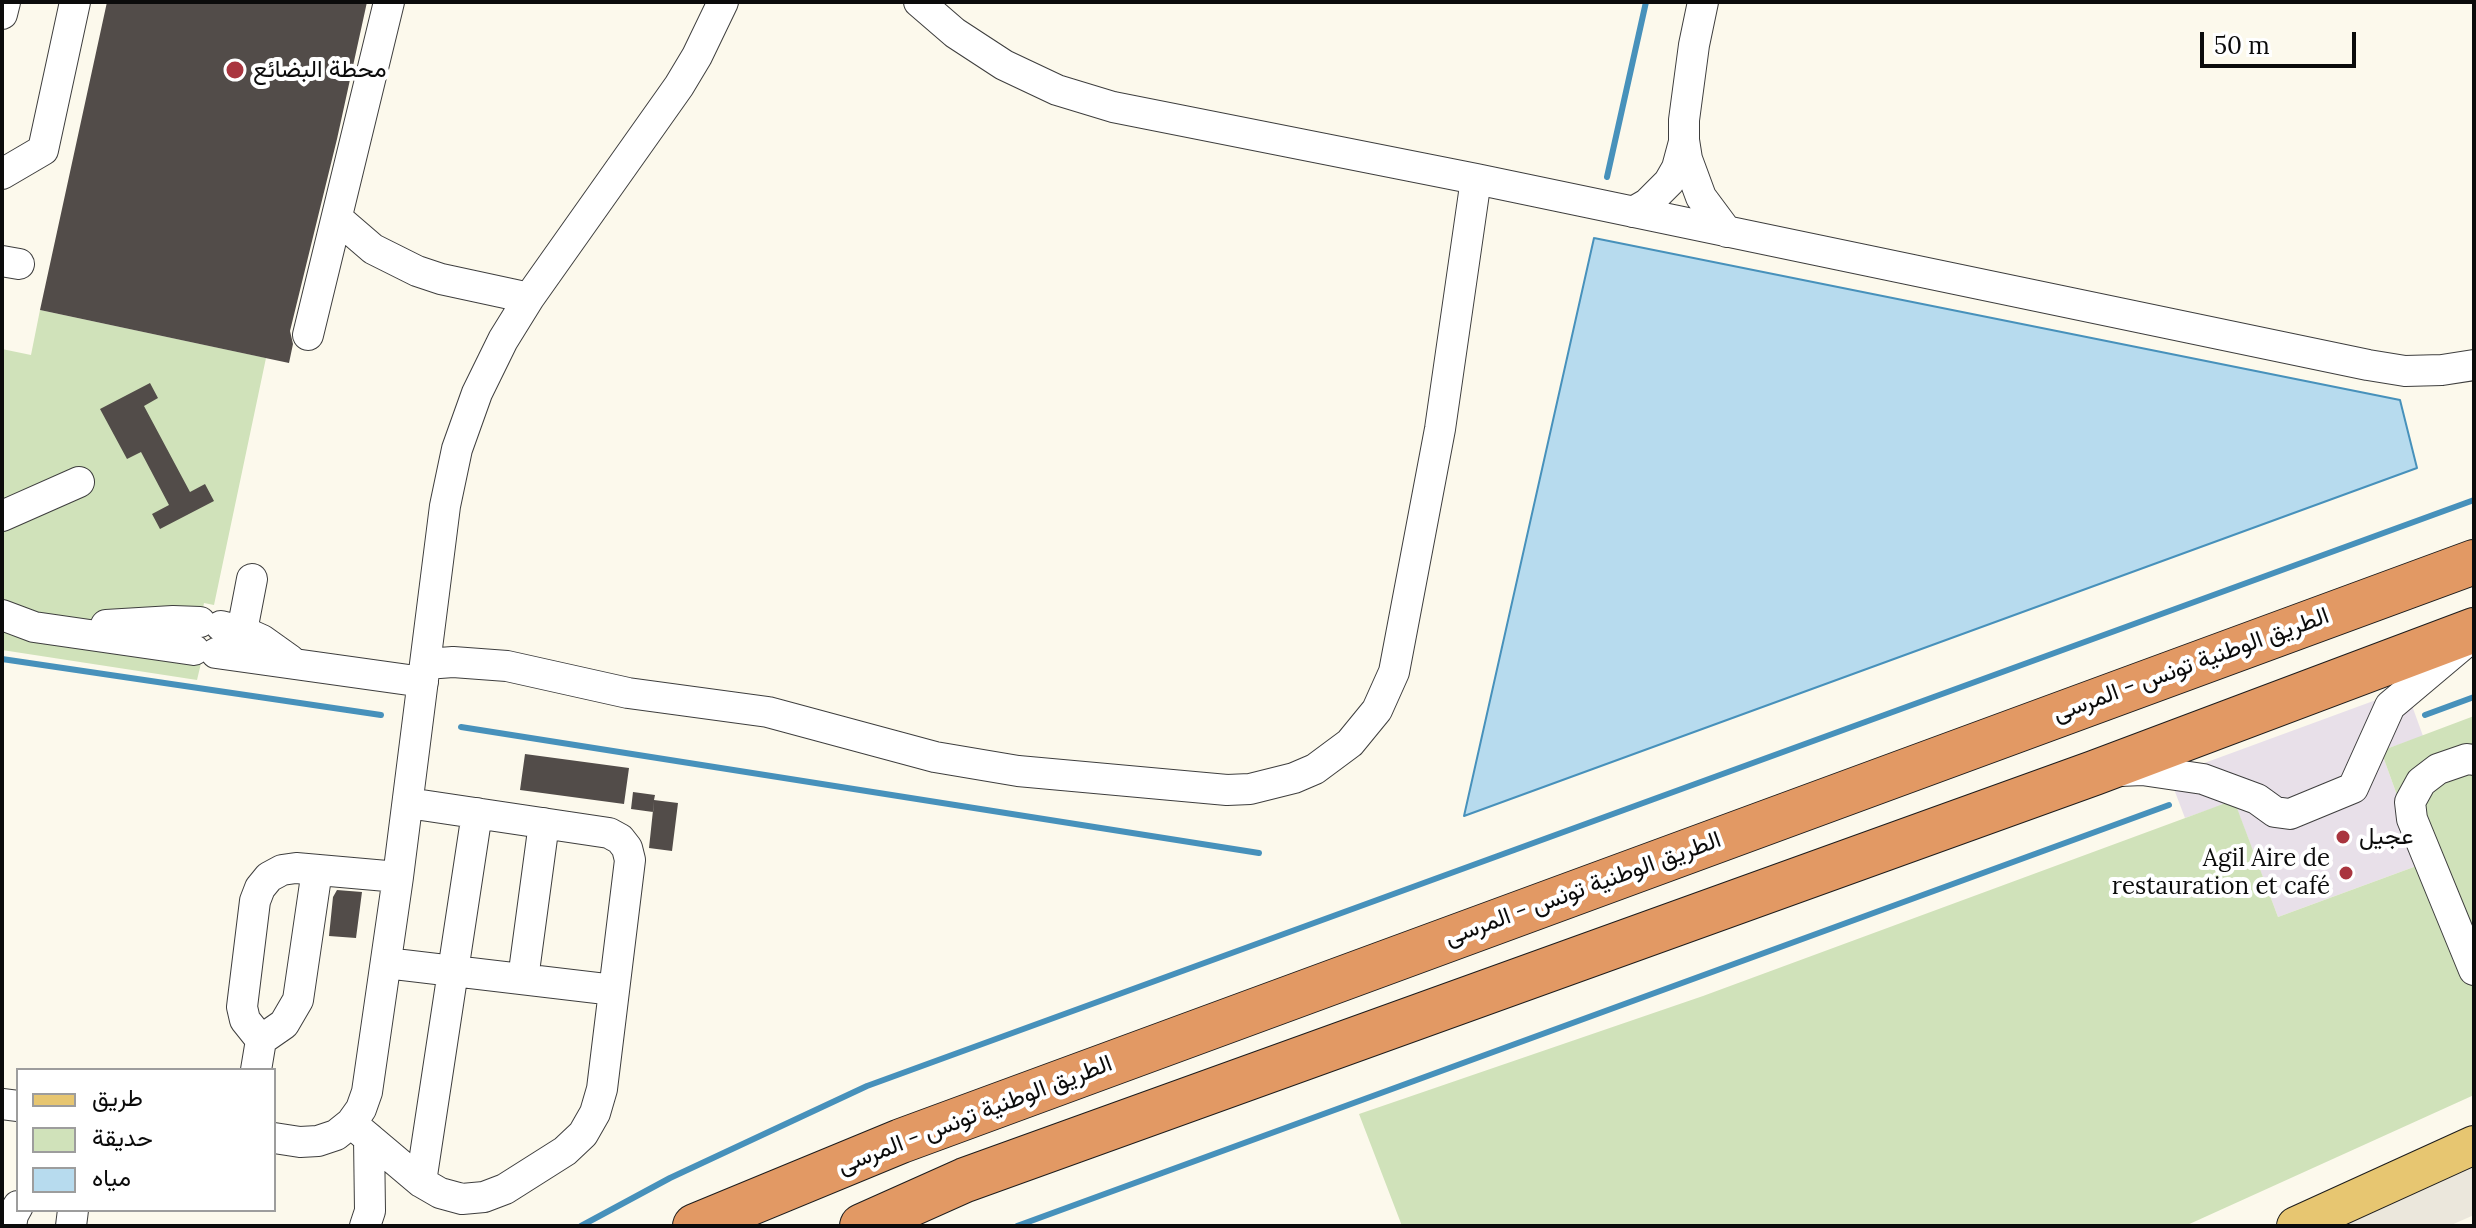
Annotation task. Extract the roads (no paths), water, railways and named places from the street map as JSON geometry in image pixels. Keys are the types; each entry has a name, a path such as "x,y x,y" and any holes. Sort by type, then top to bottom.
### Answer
{"highway":[{"name":"الطريق الوطنية تونس - المرسى","path":"695,1226 916,1136 2474,562"},
{"path":"862,1226 965,1180 2094,773 2474,632"}],"main road":[{"path":"2296,1226 2474,1145"}],"lane":[{"path":"2,14 5,2"},
{"path":"2,174 43,150 75,2"},
{"path":"308,335 389,2"},
{"path":"365,1226 370,1211 360,1131 361,1109 367,1092 386,963 445,506 457,449 477,393 503,340 529,298 679,86 723,2"},
{"path":"919,2 955,33 1004,65 1057,90 1113,107 1476,179 2368,365 2405,371 2474,365"},
{"path":"1703,2 1694,45 1684,140 1687,159 1701,197 1727,232"},
{"path":"1633,212 1647,204 1669,182 1677,168 1684,140"},
{"path":"2,615 34,627 54,630 148,622 215,637 294,664 424,673 480,663 507,666 639,695 768,712 935,757 1018,771 1227,790 1261,787 1294,778 1315,769 1350,743 1377,710 1394,672 1440,429 1476,179"},
{"path":"337,218 373,249 417,271 529,298"},
{"path":"13,512 82,489"},
{"path":"215,637 252,579"},
{"path":"2094,773 2142,770 2203,779 2257,799 2275,812 2290,814 2353,788 2390,706 2474,632"},
{"path":"2474,760 2467,759 2438,769 2421,782 2410,802 2412,819 2474,970"},
{"path":"276,1138 318,1141 360,1131 421,1182 440,1193 462,1199 484,1197 505,1189 565,1151 583,1134 595,1113 602,1089 630,860 627,848 620,839 609,833 408,803"},
{"path":"421,1182 477,813"},
{"path":"523,979 544,823"},
{"path":"261,1040 252,1031 242,1007 255,901 269,877 282,870 296,868 398,877"},
{"path":"256,1068 261,1040 284,1024 298,1000 317,870"},
{"path":"386,963 614,990"}],"water":[{"path":"1594,238 2400,400 2417,468 1464,816"}],"waterway":[{"path":"1607,177 1646,2"},
{"path":"581,1226 670,1178 867,1086 2474,500"},
{"path":"2,659 381,715"},
{"path":"2425,715 2474,697"},
{"path":"461,727 1259,853"},
{"path":"1017,1226 2169,805"}],"place":[{"name":"محطة البضائع","path":"235,70"},
{"name":"عجيل","path":"2343,837"},
{"name":"Agil Aire de restauration et café","path":"2346,873"}]}
